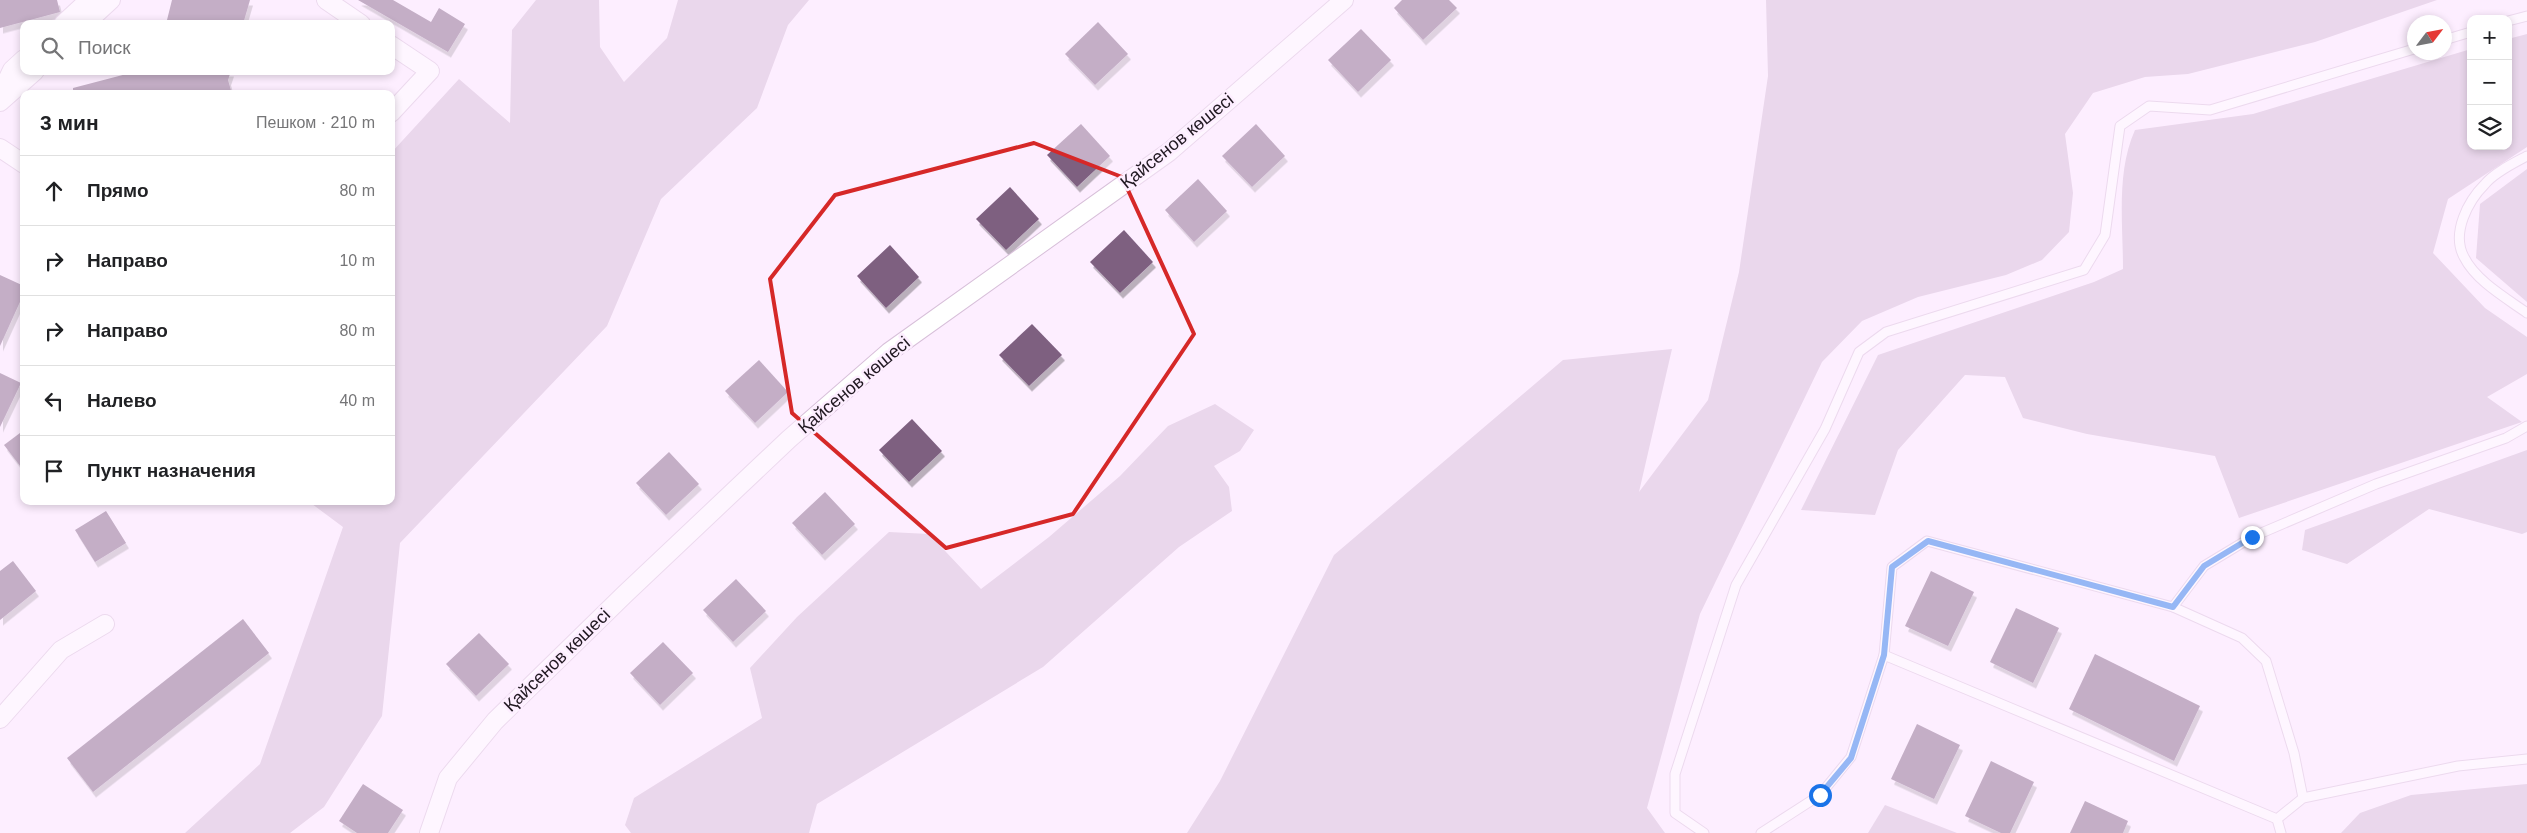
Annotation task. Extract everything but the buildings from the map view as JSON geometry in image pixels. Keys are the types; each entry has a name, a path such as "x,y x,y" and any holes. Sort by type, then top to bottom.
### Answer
{"street":[{"path":"67,20 89,0"},
{"path":"89,20 111,0"},
{"path":"326,0 355,20"},
{"name":"Қайсенов көшесі","path":"429,833 448,778 494,721 624,595 789,440 889,352 1169,152 1344,0"},
{"path":"395,48 430,71 395,109"},
{"path":"0,95 12,70 20,63"},
{"path":"0,102 30,75"},
{"path":"0,148 20,161"},
{"path":"0,719 61,650 104,624"}],"lane":[{"path":"2512,20 2527,16"},
{"path":"2452,38 2467,33"},
{"path":"1704,833 1675,813 1675,774 1736,585 1825,430 1860,352 1886,332 2084,270 2105,235 2120,126 2149,106 2210,110 2407,50"},
{"path":"2527,156 2486,182 2468,206 2459,235 2464,257 2488,286 2527,313"},
{"path":"2173,607 2204,566 2252,537 2376,484 2506,438 2527,426"},
{"path":"1761,833 1820,795 1851,758 1884,655 1892,567 1928,541 2173,607 2242,638 2266,661 2294,753 2303,798"},
{"path":"1884,655 2277,819"},
{"path":"2277,819 2303,798 2458,766 2527,759"},
{"path":"2277,819 2281,833"}],"highlighted area":[{"path":"1034,143 1122,177 1194,334 1073,514 946,548 792,413 770,279 835,195"}],"shaded area":[{"path":"536,0 599,0 600,47 624,82 667,38 678,0 809,0 788,25 757,108 661,199 607,326 400,543 382,716 324,807 290,833 185,833 260,764 343,527 313,505 395,505 395,149 459,79 510,123 512,30"},
{"path":"1766,0 2437,0 2315,42 2188,74 2145,77 2093,93 2065,134 2073,193 2069,232 2042,260 2006,275 1918,297 1862,321 1822,362 1700,614 1647,808 1665,833 1187,833 1220,781 1334,555 1563,360 1672,349 1639,492 1708,400 1739,272 1768,76"},
{"path":"2527,34 2527,147 2448,199 2433,253 2485,308 2527,337 2527,374 2487,397 2522,422 2239,518 2215,456 2087,434 2023,418 2005,377 1965,375 1898,450 1875,515 1801,510 1878,355 2094,282 2123,269 2123,181 2129,146 2135,130 2253,114 2434,60 2452,60 2452,55 2467,50 2467,150 2512,150 2512,38"},
{"path":"2527,169 2527,302 2476,258 2480,204"},
{"path":"1215,404 1254,430 1240,451 1214,466 1229,487 1232,511 1179,547 1043,667 817,804 809,833 631,833 625,825 634,798 762,718 750,668 797,617 889,532 929,534 981,589 1049,537 1120,476 1168,426"},
{"path":"2527,450 2527,532 2522,534 2429,509 2347,564 2302,550 2305,530"},
{"path":"2527,784 2527,833 2341,833 2360,813 2411,795"},
{"path":"1885,805 1957,833 1868,833"}],"route":[{"path":"1820,795 1851,758 1884,655 1892,567 1928,541 2173,607 2204,566 2252,537"}]}
